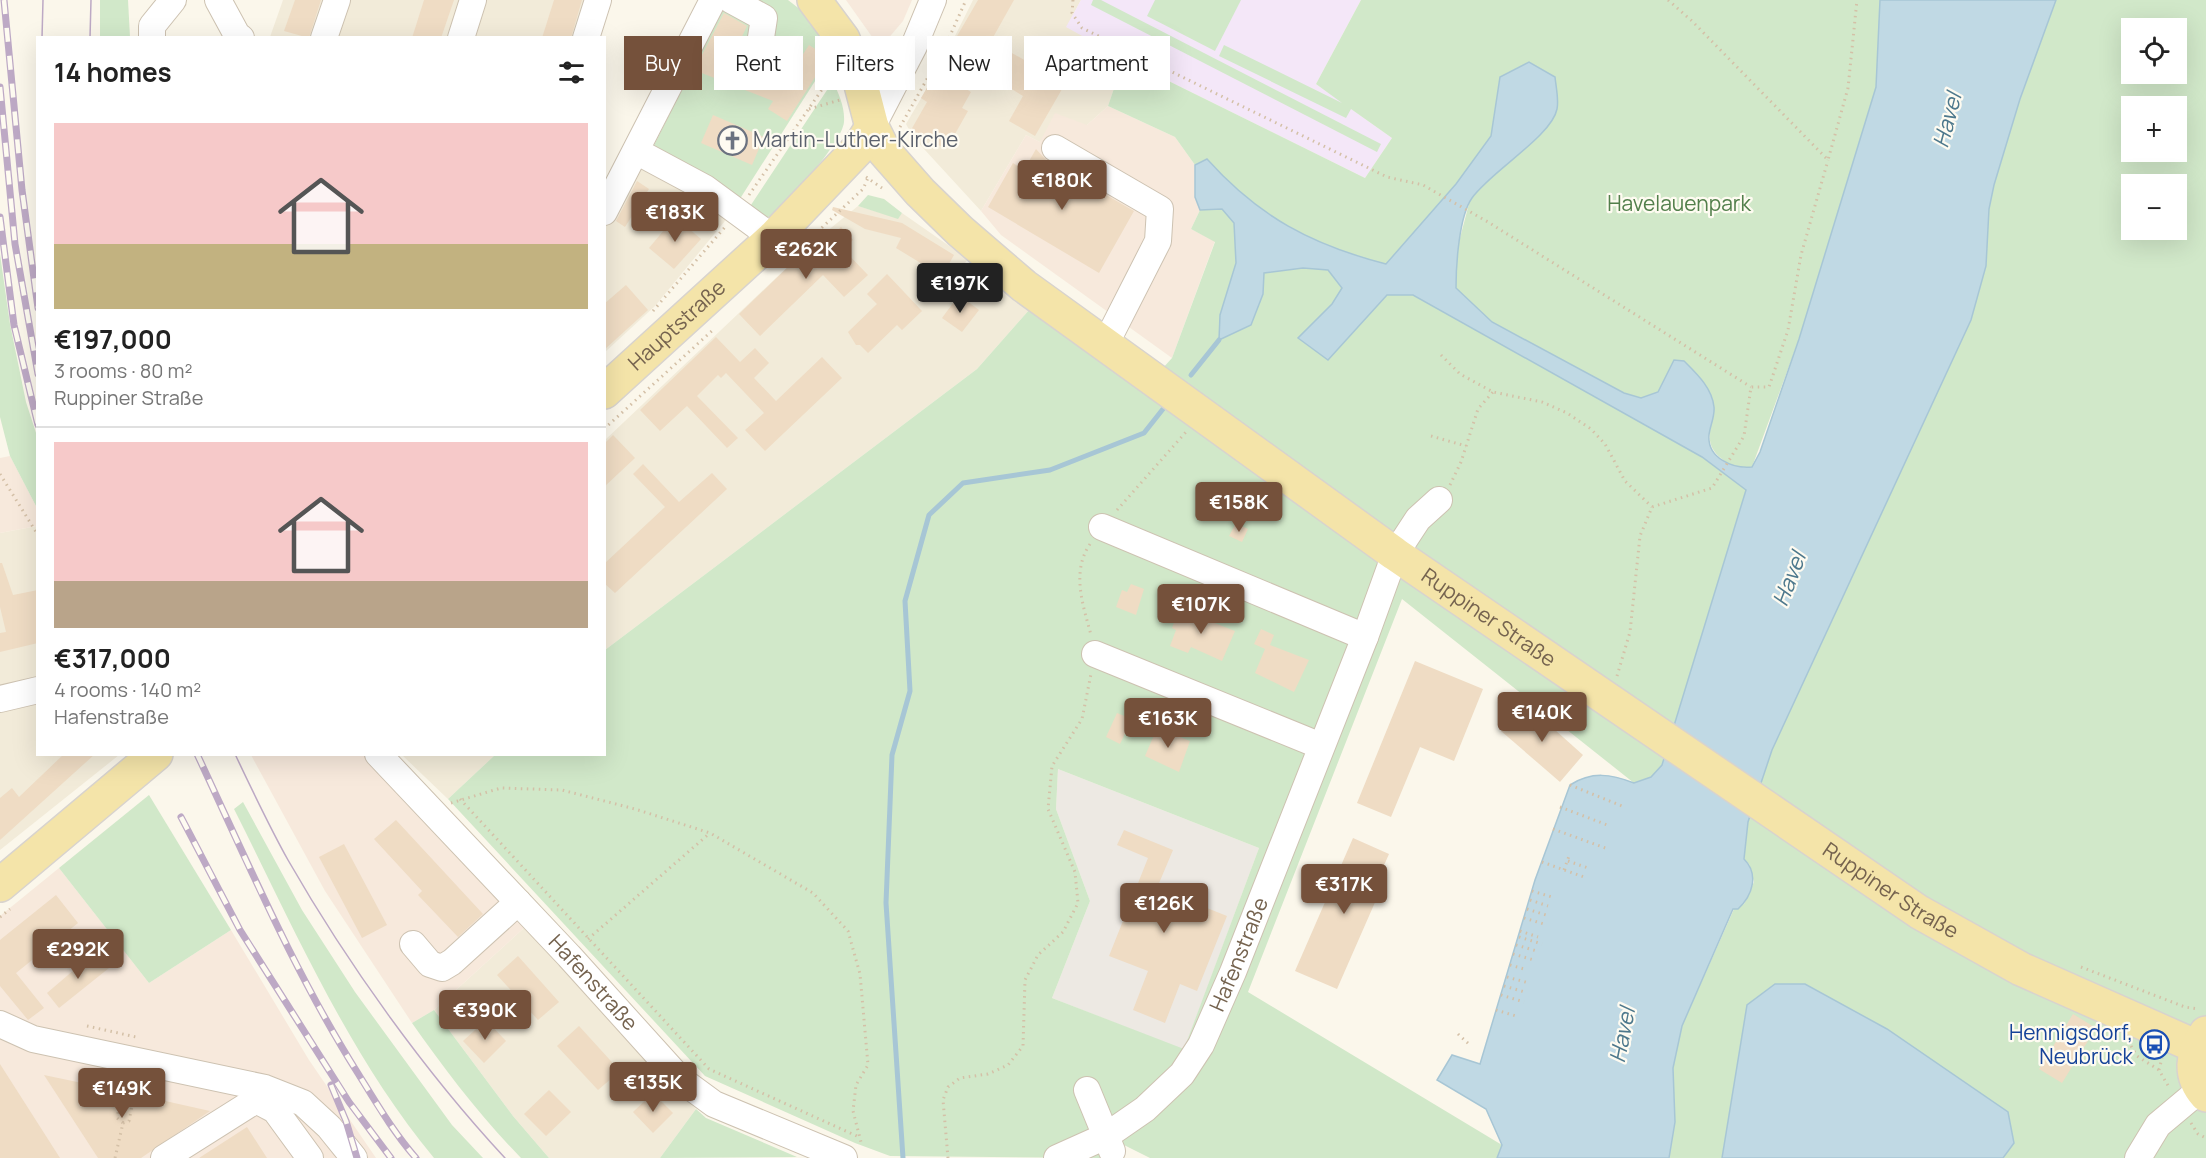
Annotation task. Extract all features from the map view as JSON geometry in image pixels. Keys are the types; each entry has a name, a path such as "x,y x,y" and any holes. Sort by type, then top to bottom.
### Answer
{"main road":[{"name":"Ruppiner Straße","path":"814,0 843,39 885,128 884,151 900,171 960,231 1024,286 1395,554 1919,912 2020,969 2201,1040"},
{"name":"Hauptstraße","path":"606,390 773,238 859,148 885,128"},
{"path":"0,885 154,756"},
{"path":"2201,1040 2193,1070 2203,1092"}],"street":[{"path":"152,36 152,26 173,0"},
{"path":"218,0 238,36"},
{"path":"325,36 337,0"},
{"path":"462,36 473,0"},
{"path":"587,36 598,0"},
{"path":"606,206 622,162 713,0"},
{"path":"731,0 764,18 761,36"},
{"path":"885,128 933,0"},
{"path":"1055,148 1160,209 1158,241 1105,345"},
{"path":"622,162 705,188 773,238"},
{"name":"Hafenstraße","path":"1057,1158 1109,1143 1182,1074 1201,1045 1233,972 1365,637 1395,554 1418,519 1439,500"},
{"path":"1102,527 1365,637"},
{"path":"1095,654 1321,746"},
{"path":"0,699 36,690"},
{"name":"Hafenstraße","path":"380,756 569,956 680,1079 714,1104 853,1153"},
{"path":"412,944 430,964 442,968 452,962 518,902"},
{"path":"0,1025 33,1039 135,1059 258,1102 275,1110 310,1158"},
{"path":"1087,1090 1109,1143"},
{"path":"2138,1158 2158,1125 2203,1092"},
{"path":"199,1152 258,1102"},
{"path":"164,1158 258,1102 303,1104 329,1127 354,1158"}],"path":[{"path":"885,128 945,47 966,0"},
{"path":"1073,0 1072,13 1082,28 1387,177 1423,185 1488,222 1751,387 1769,387 1788,330 1801,255 1848,88 1857,0"},
{"path":"1668,0 1692,21 1828,160"},
{"path":"652,312 688,273 737,212 822,90"},
{"path":"808,110 847,97"},
{"path":"1441,355 1460,374 1493,392 1542,402 1567,413 1591,429 1605,444 1625,481 1652,507"},
{"path":"1616,679 1630,632 1640,536 1652,507 1712,488 1744,436 1751,387"},
{"path":"1439,500 1453,481 1478,409 1493,392"},
{"path":"948,1158 943,1100 948,1087 960,1078 988,1074 1008,1065 1023,1046 1025,980 1038,955 1063,932 1078,903 1075,872 1047,809 1052,766 1082,719 1095,654 1078,582 1086,551 1102,527 1197,410"},
{"path":"1431,436 1466,446"},
{"path":"0,474 36,532"},
{"path":"1570,786 1622,806"},
{"path":"434,813 460,799 501,788 562,790 635,808 710,833 813,893 848,932 860,974 867,1065 856,1085 853,1111 860,1137 853,1153"},
{"path":"460,799 709,1070 860,1137"},
{"path":"1560,807 1610,826"},
{"path":"1553,829 1608,849"},
{"path":"569,956 710,833"},
{"path":"1564,870 1569,856"},
{"path":"1568,861 1588,868"},
{"path":"1542,862 1584,877"},
{"path":"1532,891 1552,897"},
{"path":"1530,900 1548,906"},
{"path":"1527,909 1546,915"},
{"path":"1524,918 1544,924"},
{"path":"1520,932 1538,937"},
{"path":"1518,937 1542,944"},
{"path":"1516,945 1537,951"},
{"path":"1513,954 1534,960"},
{"path":"1510,965 1524,969"},
{"path":"1507,977 1529,983"},
{"path":"1504,986 1525,992"},
{"path":"1501,995 1524,1002"},
{"path":"1496,1010 1516,1016"},
{"path":"1458,1034 1470,1045"},
{"path":"130,1087 135,1059"},
{"path":"130,1087 135,1091 129,1121 123,1123 117,1118 123,1088 130,1087"},
{"path":"115,1158 123,1123"}],"shaded area":[{"path":"283,0 589,0 578,36 270,36"},
{"path":"846,0 912,0 903,21 890,36 872,36"},
{"path":"973,0 1081,0 1067,27 1083,36 1024,36 1024,90 1113,90 1108,106 1087,125 1040,142 1026,135 981,211 913,137 906,124 927,88 927,90 1012,90 1012,36 955,36"},
{"path":"1081,0 1361,0 1316,84 1392,138 1365,178 1170,82 1170,36 1082,36 1066,27"},
{"path":"1108,106 1175,137 1195,165 1195,197 1200,210 1191,229 1215,241 1172,358 1001,235 981,211 1026,135 1040,142 1055,113 1087,125"},
{"path":"644,165 729,216 655,306 606,351 606,225"},
{"path":"858,206 898,218 902,213 968,259 965,263 1030,309 977,369 606,649 606,439 816,240"},
{"path":"10,456 36,506 36,526 0,533 0,458"},
{"path":"36,526 36,756 118,756 0,850 0,533"},
{"path":"252,756 365,756 525,927 434,1010 412,1023 325,891"},
{"path":"403,756 494,756 448,799"},
{"path":"1058,769 1259,848 1184,1050 1052,998 1090,901 1056,809"},
{"path":"59,868 149,983 231,930 309,1060 376,1158 0,1158 0,916"},
{"path":"525,927 696,1109 660,1158 549,1158 513,1116 434,1010"}],"green space":[{"path":"100,0 128,0 130,36 100,36"},
{"path":"727,0 788,0 806,14 819,36 815,36 815,81 729,216 644,165 682,90 702,90 702,50"},
{"path":"1093,0 1101,0 1381,144 1377,152 1170,46 1170,36 1151,36 1091,5"},
{"path":"1155,0 1241,0 1215,51 1147,16"},
{"name":"Havelauenpark","path":"1361,0 1880,0 1876,87 1799,339 1752,467 1732,465 1714,451 1710,435 1712,401 1709,391 1694,373 1674,361 1658,392 1641,398 1624,393 1492,322 1456,288 1456,253 1470,200 1497,170 1537,138 1555,77 1529,62 1500,77 1491,136 1456,184 1386,264 1334,248 1288,226 1246,198 1207,159 1195,165 1175,137 1108,106 1113,90 1170,90 1170,82 1365,178 1392,138 1351,109 1346,118 1219,56 1224,45 1342,103 1316,84"},
{"path":"2056,0 2206,0 2206,1158 2003,1158 2014,1143 2008,1112 1887,1029 1805,984 1747,1005 1722,1158 1669,1158 1675,1122 1673,1068 1682,1026 1734,909 1744,904 1754,882 1749,864 1744,859 1748,822 1772,750 1971,320 1986,266 1989,209 2020,99"},
{"path":"827,90 837,90 844,111 844,122 834,145 768,223 747,211"},
{"path":"868,195 884,199 902,213 898,219 858,206"},
{"path":"1222,209 1234,223 1236,263 1220,315 1263,295 1264,273 1303,268 1328,270 1342,288 1332,304 1298,338 1328,360 1387,295 1413,295 1702,457 1746,490 1662,765 1651,777 1634,783 1402,599 1248,992 1502,1145 1497,1158 1150,1158 1124,1145 1102,1158 890,1156 855,1143 705,1076 448,799 494,756 606,756 606,649 977,369 1030,309 1143,390 1172,358 1215,242 1191,229 1200,210","holes":["1058,769 1259,848 1184,1049 1052,998 1090,901 1056,809"]},
{"path":"0,254 10,324 26,402 36,433 36,506 10,456 0,417"},
{"path":"149,795 231,930 149,983 59,868"},
{"path":"243,802 302,910 355,992 452,1125 483,1158 434,1158 403,1118 349,1033 301,944 234,809"},
{"path":"434,1010 513,1116 549,1158 521,1158 491,1126 450,1075 412,1023"},
{"path":"696,1109 706,1118 797,1157 660,1158"}],"water":[{"name":"Havel","path":"1880,0 2056,0 2020,99 1994,185 1989,209 1986,266 1971,320 1772,750 1748,822 1744,859 1752,871 1750,891 1738,909 1733,909 1682,1026 1673,1068 1675,1122 1669,1158 1497,1158 1502,1145 1486,1109 1437,1080 1452,1055 1480,1064 1535,880 1570,785 1586,778 1602,775 1634,783 1651,777 1662,765 1746,490 1702,457 1413,295 1387,295 1328,360 1298,338 1332,304 1342,288 1328,270 1303,268 1264,273 1263,294 1251,325 1219,340 1220,315 1236,263 1234,223 1222,209 1200,210 1195,197 1195,165 1207,159 1246,197 1267,213 1311,238 1334,248 1386,264 1456,184 1491,136 1500,77 1529,62 1555,77 1557,109 1553,120 1544,131 1472,198 1461,228 1456,288 1492,322 1624,393 1641,398 1658,392 1674,360 1684,361 1703,382 1713,400 1714,414 1709,435 1712,450 1730,464 1752,467 1760,452 1799,339 1876,87"},
{"path":"1775,984 1805,984 1887,1029 2008,1112 2014,1143 2003,1158 1722,1158 1747,1005"}],"building":[{"path":"295,0 321,0 310,36 284,31"},
{"path":"424,0 454,0 442,36 413,36"},
{"path":"554,0 582,0 572,36 543,36"},
{"path":"978,0 1014,0 994,36 957,36"},
{"path":"724,13 747,26 742,36 714,36 714,78 702,73 702,55"},
{"path":"809,45 815,49 815,77 787,121 768,109 773,101 745,90 803,90 803,54"},
{"path":"1012,53 1024,60 1024,90 1062,90 1035,136 1009,121 1023,96 1012,89"},
{"path":"927,88 927,90 968,90 971,92 962,108 968,111 955,134 951,132 942,147 911,130 927,102 921,98"},
{"name":"Martin-Luther-Kirche","path":"713,115 764,137 752,165 701,143"},
{"path":"1036,149 1047,161 1134,211 1099,273 988,207 1013,163 1024,170"},
{"path":"637,181 649,189 625,227 616,221"},
{"path":"833,207 902,223 954,255 942,276 896,248 901,238 865,229 832,210"},
{"path":"675,217 701,239 674,269 649,248"},
{"path":"841,227 853,240 843,249 868,275 844,297 823,275 760,336 739,314 816,240 821,246"},
{"path":"887,274 922,311 902,330 897,325 868,353 860,345 856,345 848,332 877,304 867,294"},
{"path":"626,285 648,310 606,348 606,302"},
{"path":"959,295 979,310 962,332 942,318"},
{"path":"716,337 740,362 755,348 769,363 754,378 776,401 822,357 842,378 765,451 745,430 764,413 726,373 721,378 718,375 697,396 738,438 727,448 687,406 660,431 640,410"},
{"path":"613,435 635,458 606,485 606,442"},
{"path":"643,464 679,502 712,473 727,489 615,593 606,585 606,562 665,507 633,474"},
{"path":"1236,523 1248,529 1242,542 1229,536"},
{"path":"0,563 2,563 13,595 36,590 36,643 0,652 0,633 6,632 0,607"},
{"path":"1131,584 1144,589 1136,615 1116,607 1122,590 1127,592"},
{"path":"1179,609 1235,631 1222,661 1191,647 1188,653 1170,646 1176,630 1172,628"},
{"path":"1261,629 1274,635 1270,645 1309,660 1294,692 1255,673 1265,649 1254,644"},
{"path":"1415,661 1483,689 1454,761 1420,747 1391,817 1357,803"},
{"path":"1525,703 1583,755 1560,782 1501,731"},
{"path":"1117,713 1132,719 1120,744 1106,737"},
{"path":"1157,728 1190,741 1179,772 1145,756"},
{"path":"62,756 93,756 0,840 0,798 12,788 19,797"},
{"path":"396,820 483,914 458,937 418,895 422,891 374,839"},
{"path":"1124,830 1173,850 1157,888 1227,916 1197,991 1180,984 1165,1023 1133,1010 1148,971 1109,956 1148,858 1117,845"},
{"path":"1353,838 1389,854 1381,872 1387,875 1337,989 1295,971"},
{"path":"344,844 387,925 362,938 319,857"},
{"path":"56,895 78,923 16,973 44,1008 28,1020 0,986 0,940"},
{"path":"95,952 109,968 59,1008 47,993"},
{"path":"518,956 559,1002 538,1020 497,975"},
{"path":"2073,1014 2096,1028 2062,1083 2039,1069"},
{"path":"486,1020 506,1041 484,1063 463,1041"},
{"path":"579,1026 620,1071 598,1090 557,1046"},
{"path":"0,1064 60,1158 0,1158"},
{"path":"44,1075 210,1111 141,1158 98,1158"},
{"path":"549,1090 571,1112 546,1136 524,1114"},
{"path":"653,1093 673,1113 653,1133 633,1112"},
{"path":"247,1127 267,1158 199,1158"}],"waterway":[{"path":"1191,375 1219,340"},
{"path":"903,1158 886,903 892,755 910,691 905,601 929,515 963,483 1050,470 1144,433 1163,409"}],"tram line":[{"path":"42,36 43,0"},
{"path":"90,36 91,0"},
{"path":"236,756 288,860 361,977 446,1090 505,1158"}],"railway":[{"path":"4,0 22,190 36,293"},
{"path":"0,87 15,244 36,363"},
{"path":"0,217 14,325 36,417"},
{"path":"198,756 273,918 314,998 379,1107 416,1158"},
{"path":"181,817 240,930 349,1102 391,1158"},
{"path":"331,1085 346,1121 357,1158"}],"place":[{"name":"Martin-Luther-Kirche","path":"732,140"},
{"name":"Hennigsdorf, Neubrück","path":"2154,1045"}]}
